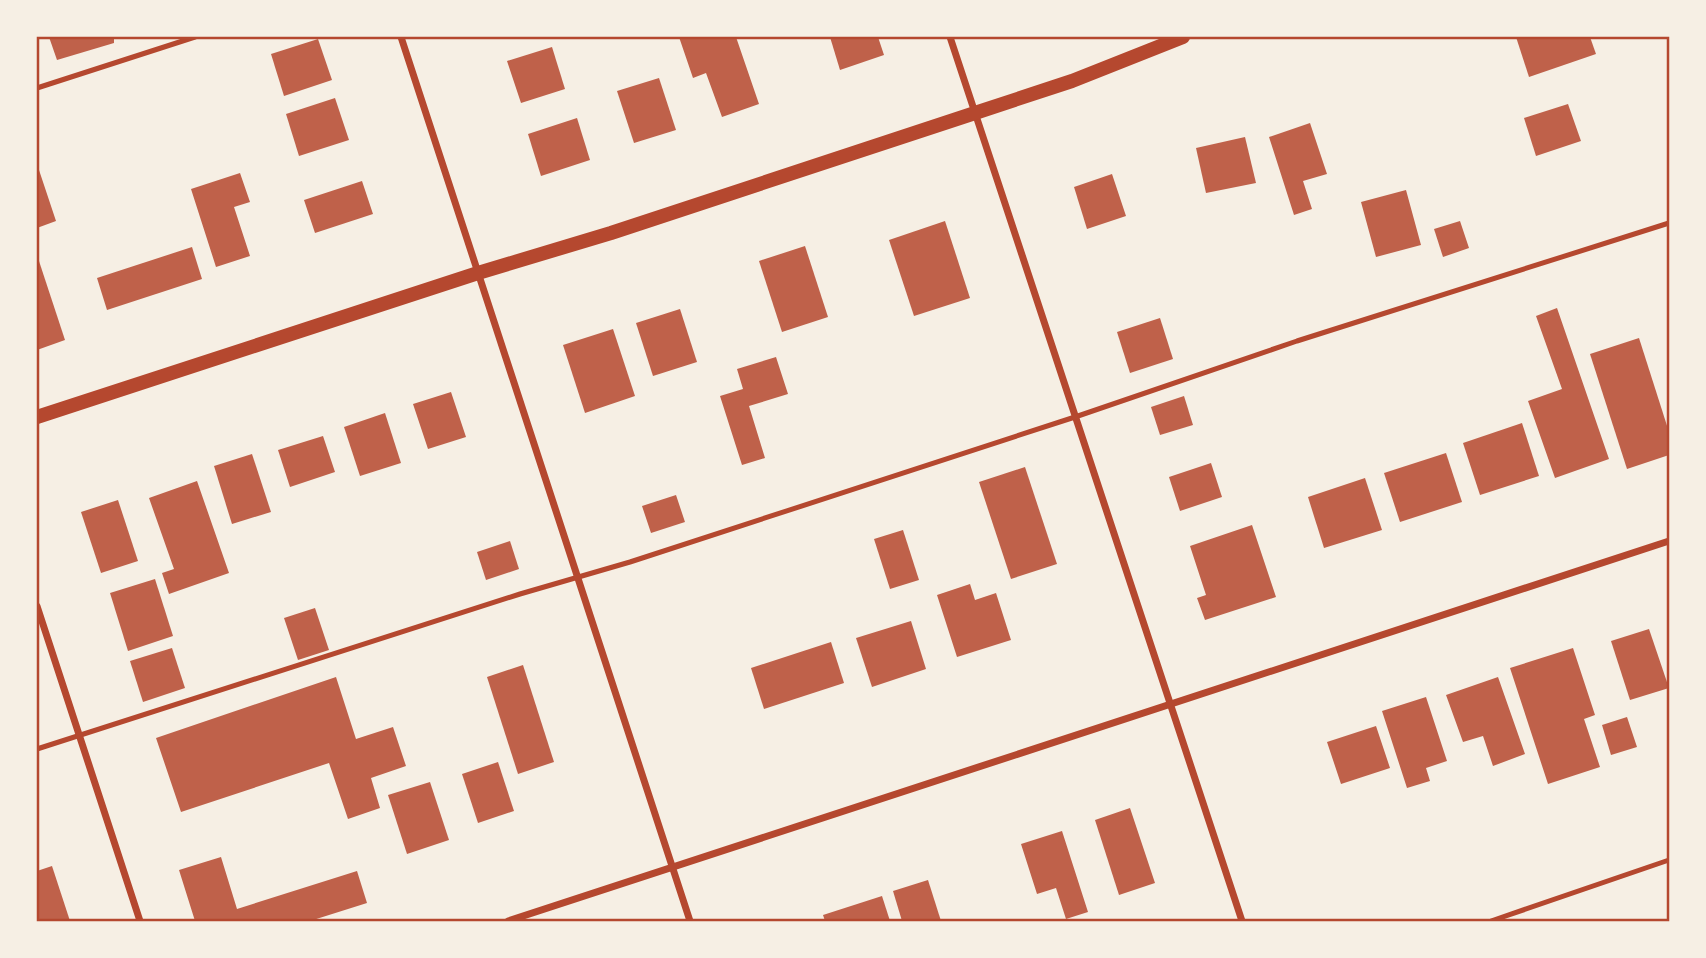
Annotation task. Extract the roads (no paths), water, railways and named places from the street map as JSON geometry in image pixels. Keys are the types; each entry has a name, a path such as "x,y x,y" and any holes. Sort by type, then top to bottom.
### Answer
{"main road":[{"path":"37,417 478,273 611,233 1072,81 1183,37"}],"street":[{"path":"401,37 691,921"},
{"path":"950,37 1242,921"},
{"path":"508,921 1669,541"},
{"path":"37,606 140,921"}],"lane":[{"path":"37,88 195,37"},
{"path":"37,749 507,598 656,554 1075,417 1297,341 1669,223"},
{"path":"1491,921 1669,860"}]}
